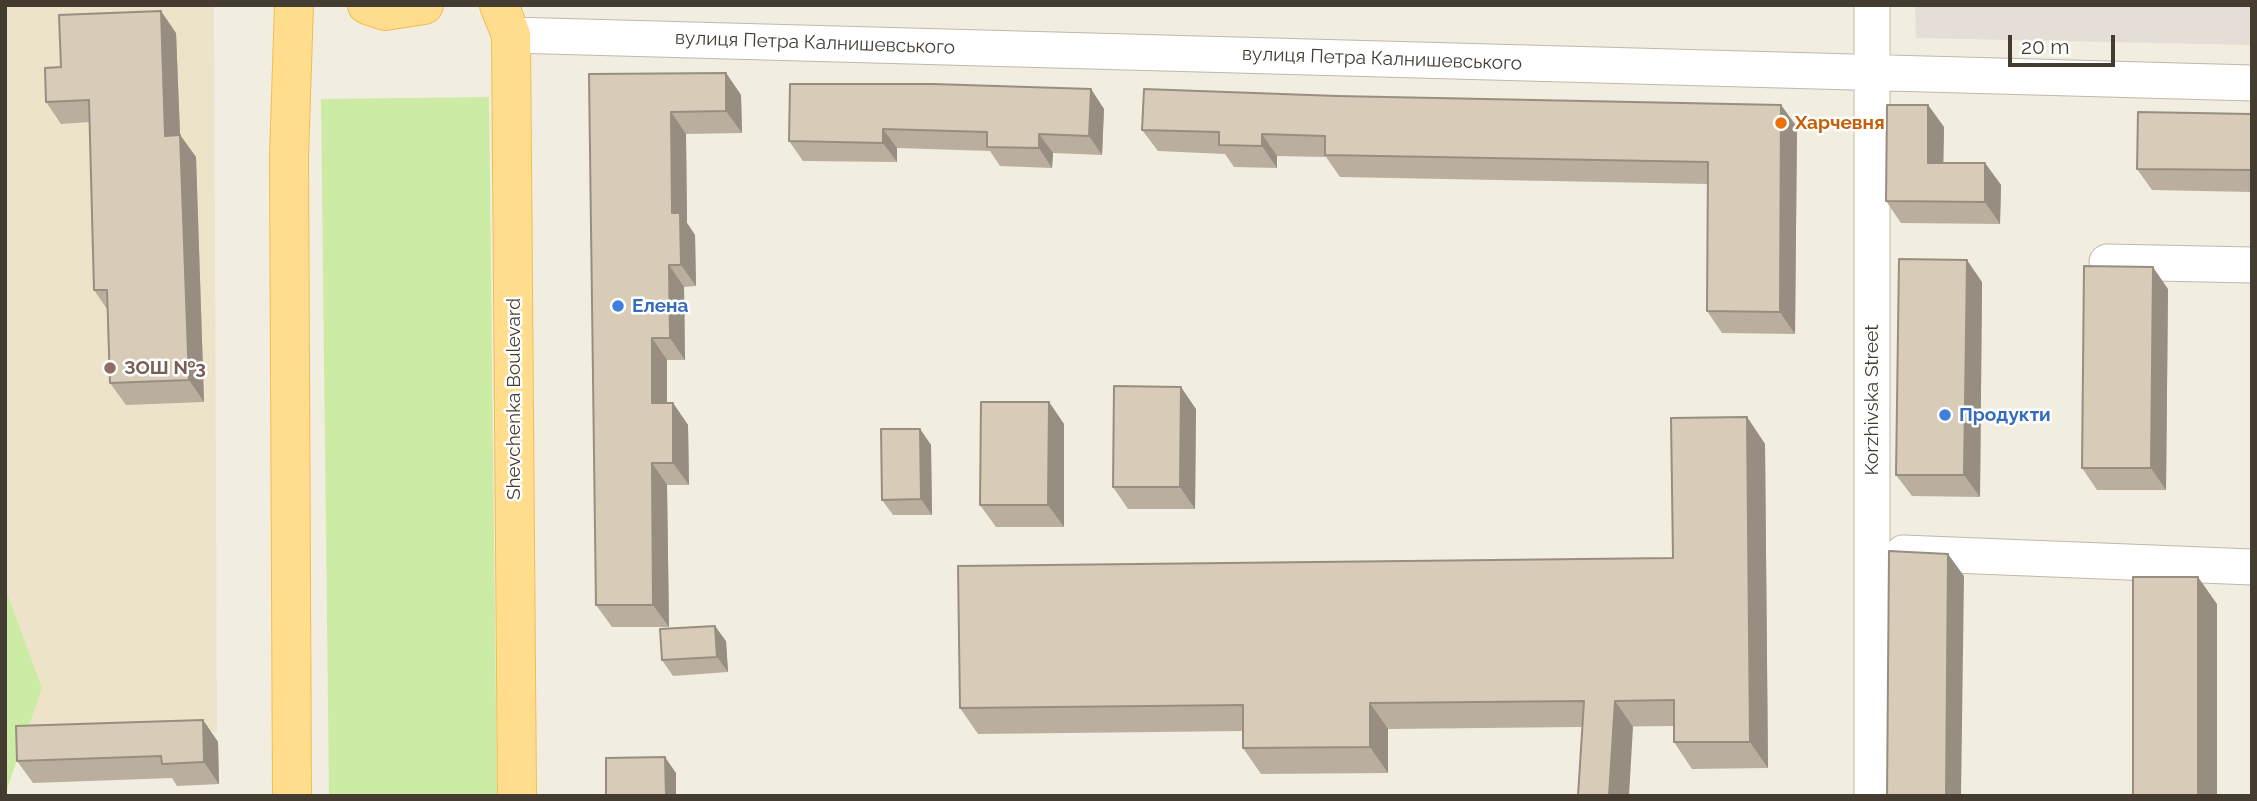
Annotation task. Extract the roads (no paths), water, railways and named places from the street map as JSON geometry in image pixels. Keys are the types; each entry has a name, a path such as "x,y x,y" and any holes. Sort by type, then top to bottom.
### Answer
{"main road":[{"path":"292,796 289,157 294,5"},
{"path":"367,5 384,11 424,5"},
{"name":"Shevchenka Boulevard","path":"505,20 517,796"}],"street":[{"name":"Korzhivska Street","path":"1872,5 1872,796"},
{"name":"вулиця Петра Калнишевського","path":"505,20 1873,72 2252,83"},
{"path":"2107,262 2252,265"},
{"path":"1872,552 2252,567"}],"place":[{"name":"Харчевня","path":"1781,123"},
{"name":"Елена","path":"618,306"},
{"name":"ЗОШ №3","path":"110,368"},
{"name":"Продукти","path":"1945,415"}]}
